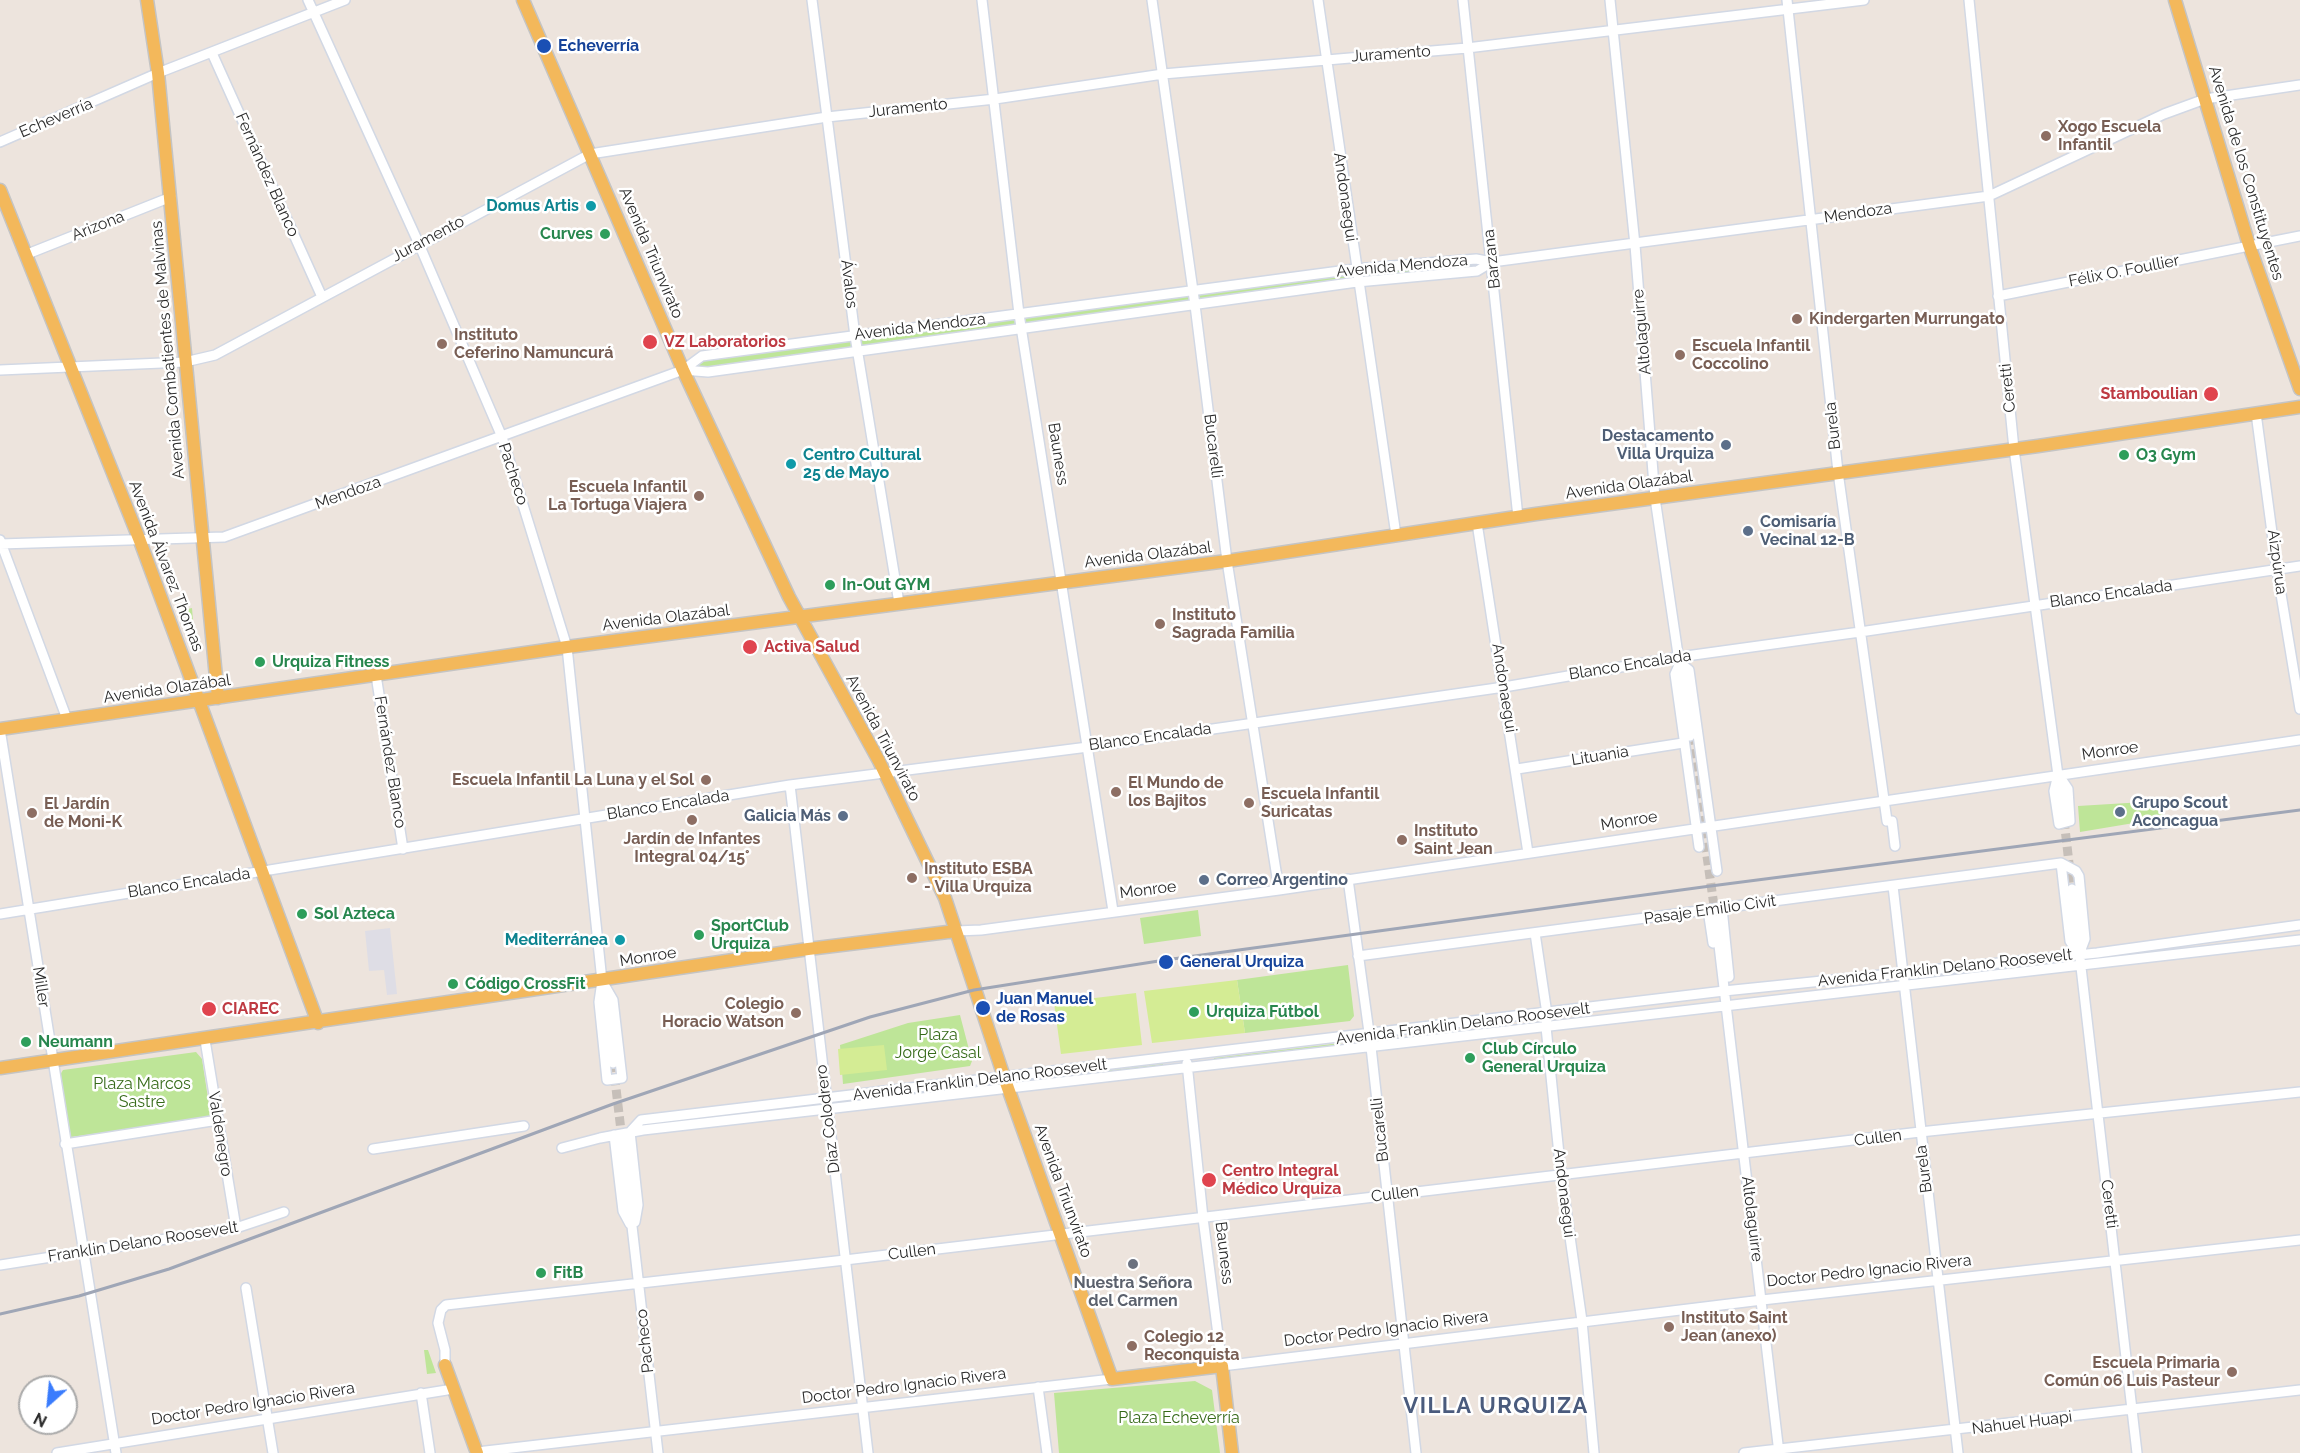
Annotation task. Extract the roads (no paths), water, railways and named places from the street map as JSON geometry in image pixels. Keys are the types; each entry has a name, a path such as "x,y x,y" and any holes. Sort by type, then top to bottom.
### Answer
{"main road":[{"name":"Avenida Combatientes de Malvinas","path":"147,0 158,73 171,197 218,698"},
{"name":"Avenida Triunvirato","path":"523,0 683,370 799,617 885,774 945,898 1004,1077 1112,1379"},
{"name":"Avenida de los Constituyentes","path":"2175,0 2249,246 2300,389"},
{"name":"Avenida Álvarez Thomas","path":"0,190 140,541 318,1023"},
{"name":"Avenida Olazábal","path":"0,729 567,647 1227,561 1518,517 2300,407"},
{"name":"Monroe","path":"0,1068 205,1040 808,949 956,932"},
{"path":"445,1365 477,1453"},
{"name":"Doctor Pedro Ignacio Rivera","path":"1112,1379 1222,1366"},
{"name":"Bauness","path":"1222,1366 1232,1453"}],"street":[{"name":"Pacheco","path":"308,0 502,438 567,647 602,981 613,1063"},
{"name":"Echeverría","path":"0,142 158,73 345,0"},
{"name":"Ávalos","path":"812,0 855,336 899,603"},
{"name":"Bauness","path":"982,0 1019,314 1113,911"},
{"name":"Bucarelli","path":"1152,0 1195,305 1227,561 1279,891"},
{"name":"Andonaegui","path":"1318,0 1355,269 1396,535"},
{"name":"Barzana","path":"1462,0 1518,517"},
{"name":"Altolaguirre","path":"1610,0 1635,244 1655,498 1690,736"},
{"name":"Juramento","path":"0,369 185,362 215,355 418,244 590,154 827,117 995,99 1163,74 1467,48 1788,5 1864,0"},
{"name":"Ceretti","path":"1969,0 2014,449 2064,820"},
{"name":"Burela","path":"1788,5 1838,472 1887,821 1892,821 1895,846"},
{"name":"Fernández Blanco","path":"212,53 322,297"},
{"name":"Mendoza","path":"1492,262 1989,196 2164,114 2205,99 2300,85"},
{"name":"Arizona","path":"26,255 171,197"},
{"name":"Félix O. Foullier","path":"1998,296 2300,236"},
{"name":"Avenida Mendoza","path":"683,370 702,356 1355,269 1476,259 1492,262"},
{"name":"Avenida Mendoza","path":"683,370 708,372 1357,282 1477,271 1492,262"},
{"name":"Mendoza","path":"0,543 224,537 502,438 683,370"},
{"name":"Aizpúrua","path":"2256,413 2277,570 2300,709"},
{"name":"Andonaegui","path":"1478,524 1528,853"},
{"path":"0,543 67,719"},
{"name":"Blanco Encalada","path":"0,914 790,785 1088,747 1504,687 2300,566"},
{"name":"Altolaguirre","path":"1680,660 1675,674 1699,847"},
{"name":"Altolaguirre","path":"1680,660 1689,670 1717,871"},
{"name":"Fernández Blanco","path":"376,675 403,849"},
{"name":"Miller","path":"0,729 115,1449"},
{"name":"Monroe","path":"956,932 1279,891 1712,825 2300,740"},
{"name":"Lituania","path":"1516,769 1683,743"},
{"name":"Ceretti","path":"2058,774 2068,789 2070,821 2059,824 2054,791 2058,774"},
{"name":"Díaz Colodrero","path":"790,785 868,1453"},
{"name":"Ceretti","path":"2061,863 2076,870 2079,876 2085,939 2079,955"},
{"name":"Ceretti","path":"2061,863 2070,941 2079,955"},
{"name":"Pasaje Emilio Civit","path":"1358,956 2061,863"},
{"name":"Bucarelli","path":"1348,879 1371,1047 1416,1453"},
{"name":"Burela","path":"1893,885 1901,971 1958,1453"},
{"name":"Ceretti","path":"2072,889 2137,1453"},
{"name":"Altolaguirre","path":"1722,908 1729,978 1724,988"},
{"name":"Altolaguirre","path":"1708,910 1717,980 1724,988"},
{"name":"Altolaguirre","path":"1716,920 1779,1451"},
{"name":"Avenida Franklin Delano Roosevelt","path":"630,1132 641,1120 1547,1014 1724,988 2079,955 2300,925"},
{"name":"Andonaegui","path":"1535,933 1547,1014 1546,1027 1561,1174 1582,1322 1594,1453"},
{"name":"Avenida Franklin Delano Roosevelt","path":"562,1148 618,1137 630,1132 2300,940"},
{"name":"Pacheco","path":"602,981 613,1000 622,1078 607,1080 599,1002 602,981"},
{"name":"Valdenegro","path":"205,1040 236,1228"},
{"name":"Bauness","path":"1187,1057 1203,1218 1222,1366"},
{"name":"Cullen","path":"445,1365 445,1350 438,1323 441,1310 447,1305 1920,1132 2300,1092"},
{"path":"65,1144 218,1120"},
{"path":"373,1149 524,1126"},
{"name":"Pacheco","path":"630,1132 638,1205 633,1229 658,1453"},
{"name":"Pacheco","path":"618,1137 623,1211 633,1229"},
{"name":"Franklin Delano Roosevelt","path":"0,1265 236,1228 284,1212"},
{"name":"Doctor Pedro Ignacio Rivera","path":"1222,1366 1762,1300 2300,1240"},
{"path":"246,1288 273,1453"},
{"name":"Doctor Pedro Ignacio Rivera","path":"477,1453 655,1430 1112,1379"},
{"path":"1038,1387 1047,1453"},
{"name":"Doctor Pedro Ignacio Rivera","path":"57,1453 115,1449 267,1419 453,1389"},
{"name":"Nahuel Huapi","path":"1744,1453 1779,1451 2300,1390"},
{"path":"421,1393 430,1453"}],"tunnel":[{"path":"1690,736 1716,920"},
{"path":"2064,820 2072,889"},
{"path":"613,1063 622,1139"}],"railway":[{"path":"0,1314 79,1296 169,1269 613,1104 870,1017 974,990 1165,960 1703,887 2300,810"}],"place":[{"name":"Echeverría","path":"544,46"},
{"name":"Xogo Escuela Infantil","path":"2046,136"},
{"name":"Domus Artis","path":"591,206"},
{"name":"Curves","path":"605,234"},
{"name":"Kindergarten Murrungato","path":"1797,319"},
{"name":"VZ Laboratorios","path":"650,342"},
{"name":"Instituto Ceferino Namuncurá","path":"442,344"},
{"name":"Escuela Infantil Coccolino","path":"1680,355"},
{"name":"Stamboulian","path":"2211,394"},
{"name":"Destacamento Villa Urquiza","path":"1726,445"},
{"name":"O3 Gym","path":"2124,455"},
{"name":"Centro Cultural 25 de Mayo","path":"791,464"},
{"name":"Escuela Infantil La Tortuga Viajera","path":"699,496"},
{"name":"Comisaría Vecinal 12-B","path":"1748,531"},
{"name":"In-Out GYM","path":"830,585"},
{"name":"Instituto Sagrada Familia","path":"1160,624"},
{"name":"Activa Salud","path":"750,647"},
{"name":"Urquiza Fitness","path":"260,662"},
{"name":"Escuela Infantil La Luna y el Sol","path":"706,780"},
{"name":"El Mundo de los Bajitos","path":"1116,792"},
{"name":"Escuela Infantil Suricatas","path":"1249,803"},
{"name":"Grupo Scout Aconcagua","path":"2120,812"},
{"name":"El Jardín de Moni-K","path":"32,813"},
{"name":"Galicia Más","path":"843,816"},
{"name":"Jardín de Infantes Integral 04/15°","path":"692,820"},
{"name":"Instituto Saint Jean","path":"1402,840"},
{"name":"Instituto ESBA - Villa Urquiza","path":"912,878"},
{"name":"Correo Argentino","path":"1204,880"},
{"name":"Sol Azteca","path":"302,914"},
{"name":"SportClub Urquiza","path":"699,935"},
{"name":"Mediterránea","path":"620,940"},
{"name":"General Urquiza","path":"1166,962"},
{"name":"Código CrossFit","path":"453,984"},
{"name":"Juan Manuel de Rosas","path":"983,1008"},
{"name":"CIAREC","path":"209,1009"},
{"name":"Urquiza Fútbol","path":"1194,1012"},
{"name":"Colegio Horacio Watson","path":"796,1013"},
{"name":"Neumann","path":"26,1042"},
{"name":"Club Círculo General Urquiza","path":"1470,1058"},
{"name":"Centro Integral Médico Urquiza","path":"1209,1180"},
{"name":"Nuestra Señora del Carmen","path":"1133,1264"},
{"name":"FitB","path":"541,1273"},
{"name":"Instituto Saint Jean (anexo)","path":"1669,1327"},
{"name":"Colegio 12 Reconquista","path":"1132,1346"},
{"name":"Escuela Primaria Común 06 Luis Pasteur","path":"2232,1372"}],"district":[{"name":"VILLA URQUIZA","path":"1496,1406"}],"park label":[{"name":"Plaza Jorge Casal","path":"938,1044"},
{"name":"Plaza Marcos Sastre","path":"142,1093"},
{"name":"Plaza Echeverría","path":"1179,1418"}]}
